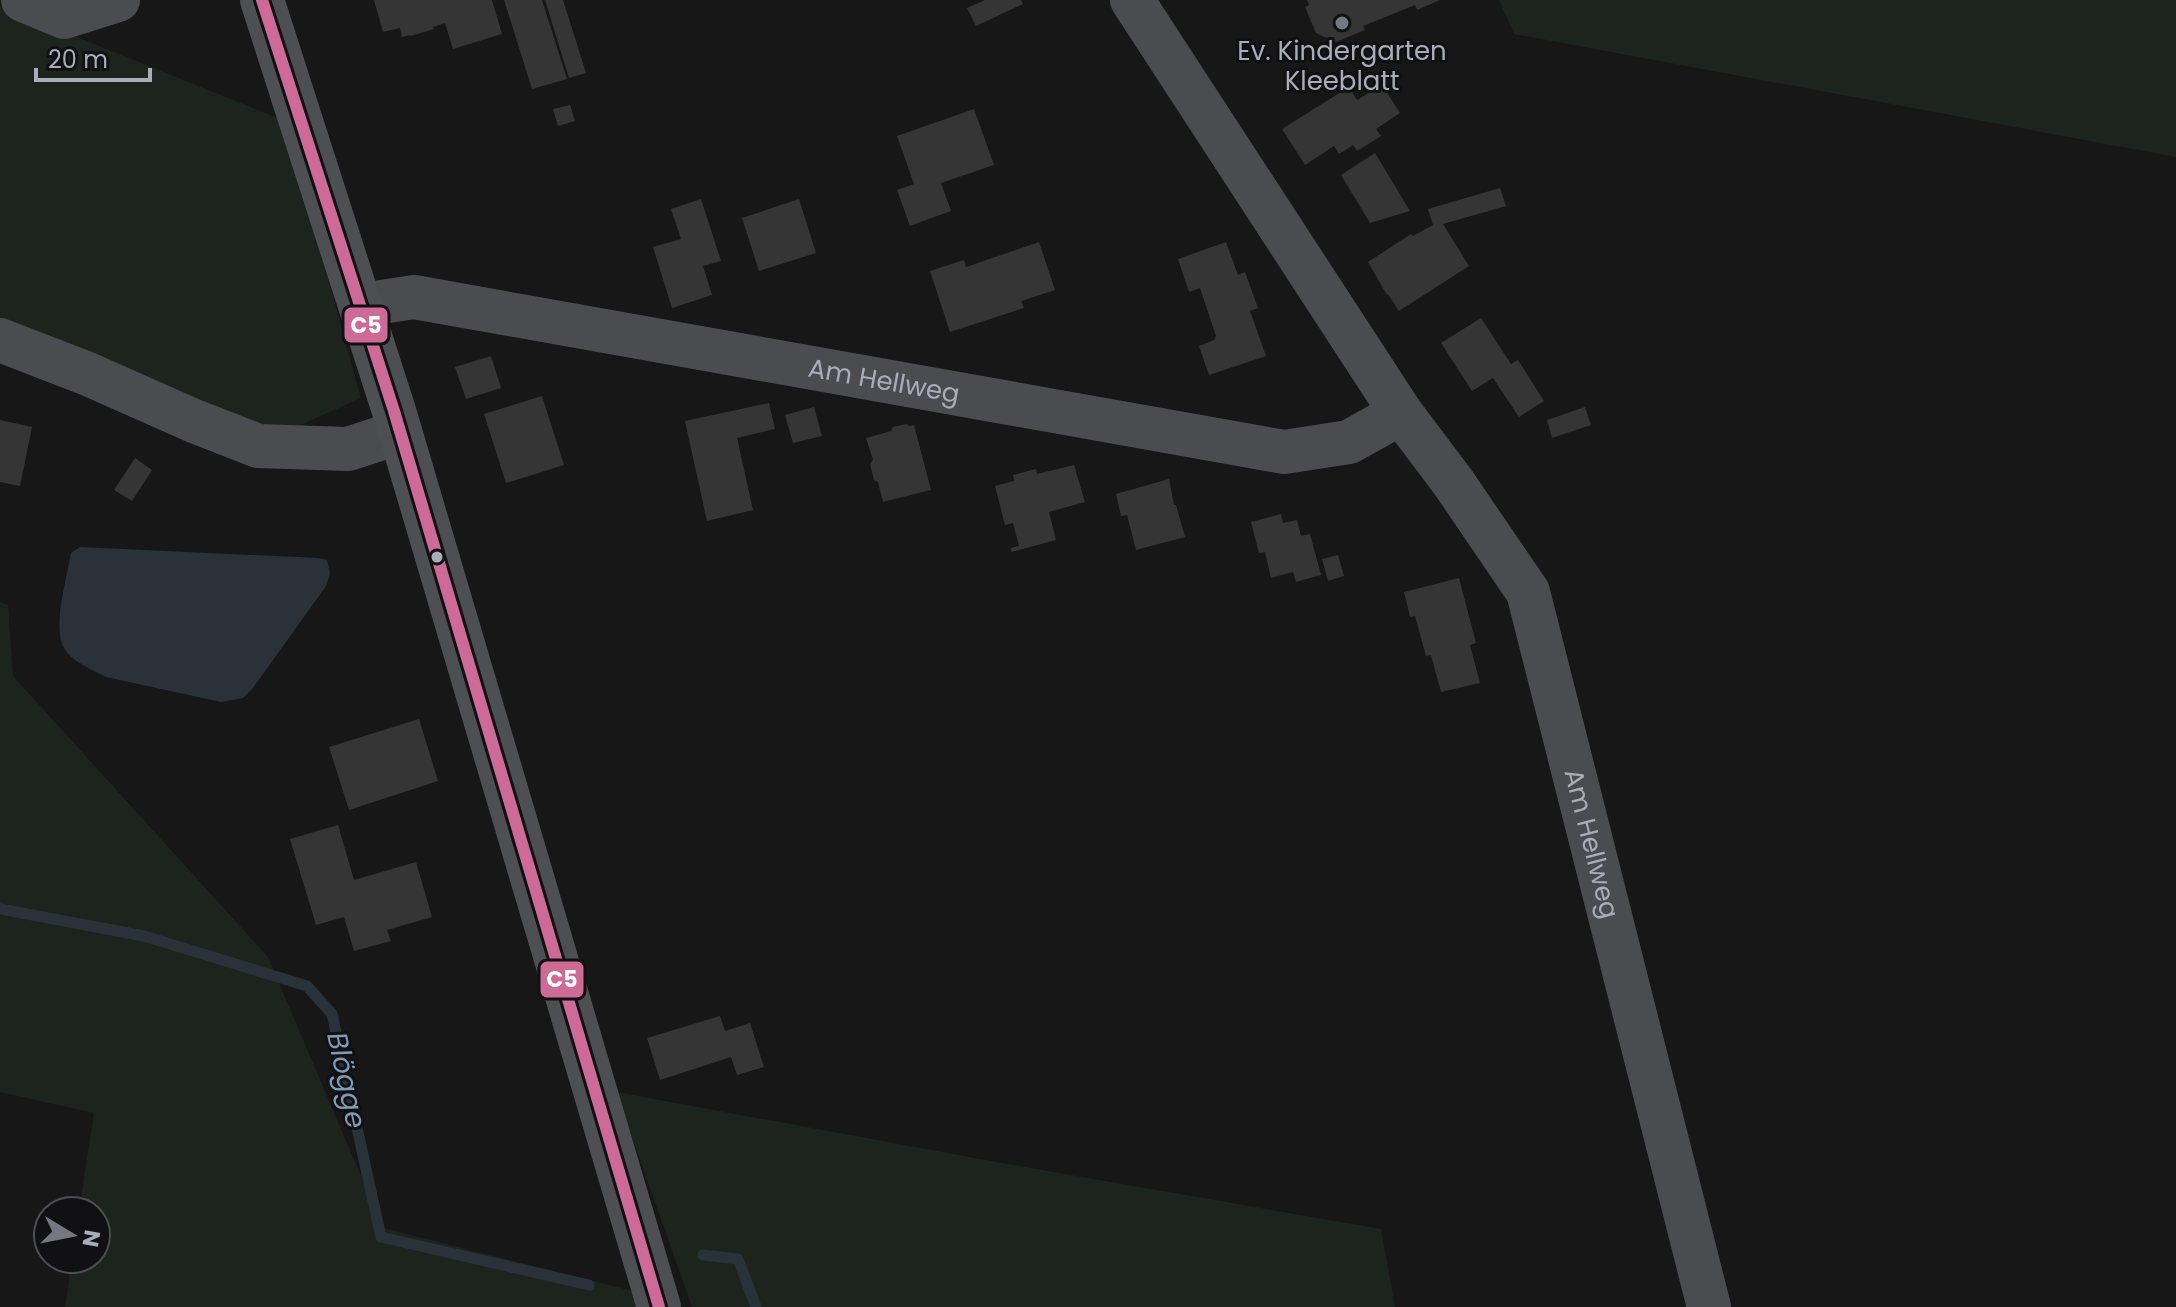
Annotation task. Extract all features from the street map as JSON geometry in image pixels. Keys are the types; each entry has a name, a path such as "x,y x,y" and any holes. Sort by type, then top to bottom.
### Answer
{"main road":[{"path":"262,0 362,305 659,1307"}],"street":[{"path":"23,0 64,17 118,0"},
{"name":"Am Hellweg","path":"1132,0 1401,413 1453,482 1528,592 1709,1307"},
{"name":"Am Hellweg","path":"362,305 414,297 1284,452 1349,442 1401,413"},
{"path":"0,340 258,446 348,449 400,432"}],"shaded area":[{"path":"1499,0 2176,0 2176,157 1514,34"},
{"path":"0,6 285,121 361,398 278,435 0,327"},
{"path":"80,547 318,558 327,560 330,573 326,586 253,688 243,698 221,702 106,677 68,653 61,639 60,615 71,553"},
{"path":"0,602 8,605 13,676 268,957 383,1228 641,1293 645,1307 65,1307 70,1275 112,1275 112,1195 81,1195 94,1113 0,1092"},
{"path":"616,1092 1381,1229 1395,1307 692,1307"}],"building":[{"path":"374,0 492,0 502,34 453,49 445,23 411,36 402,37 400,28 383,32"},
{"path":"504,0 542,0 567,79 532,89"},
{"path":"545,0 563,0 586,73 569,78"},
{"path":"985,0 1021,0 1023,4 976,26 967,8"},
{"name":"Ev. Kindergarten Kleeblatt","path":"1307,0 1440,0 1417,10 1415,5 1363,26 1365,30 1336,42 1316,33 1305,7 1309,5"},
{"path":"1382,85 1400,113 1376,129 1381,136 1357,151 1353,145 1339,154 1334,146 1305,165 1282,129 1349,87 1357,100"},
{"path":"570,105 575,121 558,126 553,109"},
{"path":"974,109 994,165 941,183 951,211 910,226 897,190 914,184 897,136"},
{"path":"1375,153 1410,211 1370,223 1341,175"},
{"path":"1500,188 1506,206 1443,224 1469,266 1399,311 1368,262 1411,234 1413,236 1433,225 1428,209"},
{"path":"701,199 721,261 703,266 712,295 672,308 653,247 681,239 671,209"},
{"path":"799,199 816,253 759,271 742,218"},
{"path":"1039,242 1055,290 1021,301 1024,308 950,332 930,271 964,260 966,267"},
{"path":"1226,242 1238,275 1245,272 1258,308 1250,311 1266,356 1209,375 1199,346 1214,340 1216,336 1200,288 1189,292 1178,259"},
{"path":"1481,318 1511,364 1518,360 1544,401 1519,417 1493,378 1472,391 1441,343"},
{"path":"491,356 501,388 466,399 455,367"},
{"path":"542,396 564,465 506,483 484,414"},
{"path":"769,403 775,429 737,438 753,510 707,521 685,421"},
{"path":"814,407 822,436 793,443 785,415"},
{"path":"1585,407 1591,425 1552,438 1547,420"},
{"path":"0,420 32,427 20,486 0,482"},
{"path":"906,424 914,425 931,490 883,502 878,482 874,480 870,464 873,460 866,438"},
{"path":"135,458 152,470 132,501 114,490"},
{"path":"1074,465 1085,502 1049,512 1056,540 1011,552 1011,548 1019,546 1013,523 1005,525 995,486 1014,481 1013,475 1036,469 1037,474"},
{"path":"1169,479 1185,537 1136,550 1127,515 1121,516 1116,494"},
{"path":"1281,514 1283,523 1297,520 1301,536 1310,534 1321,575 1296,582 1293,572 1271,578 1265,552 1259,553 1251,522"},
{"path":"1338,555 1344,576 1328,581 1322,559"},
{"path":"1459,578 1476,643 1470,645 1480,683 1441,692 1431,655 1426,656 1415,616 1410,617 1404,592"},
{"path":"419,719 438,781 349,810 329,747"},
{"path":"338,825 354,880 416,862 432,917 387,930 391,941 354,951 344,917 316,925 290,839"},
{"path":"720,1016 725,1031 750,1023 764,1067 737,1075 731,1057 660,1080 647,1038"}],"waterway":[{"name":"Blögge","path":"0,909 144,936 307,986 332,1014 381,1237 589,1285"},
{"name":"Blögge","path":"703,1255 738,1259 756,1307"}],"transit line":[{"name":"C5","path":"262,0 394,411 659,1307"}],"place":[{"name":"Ev. Kindergarten Kleeblatt","path":"1342,23"}]}
